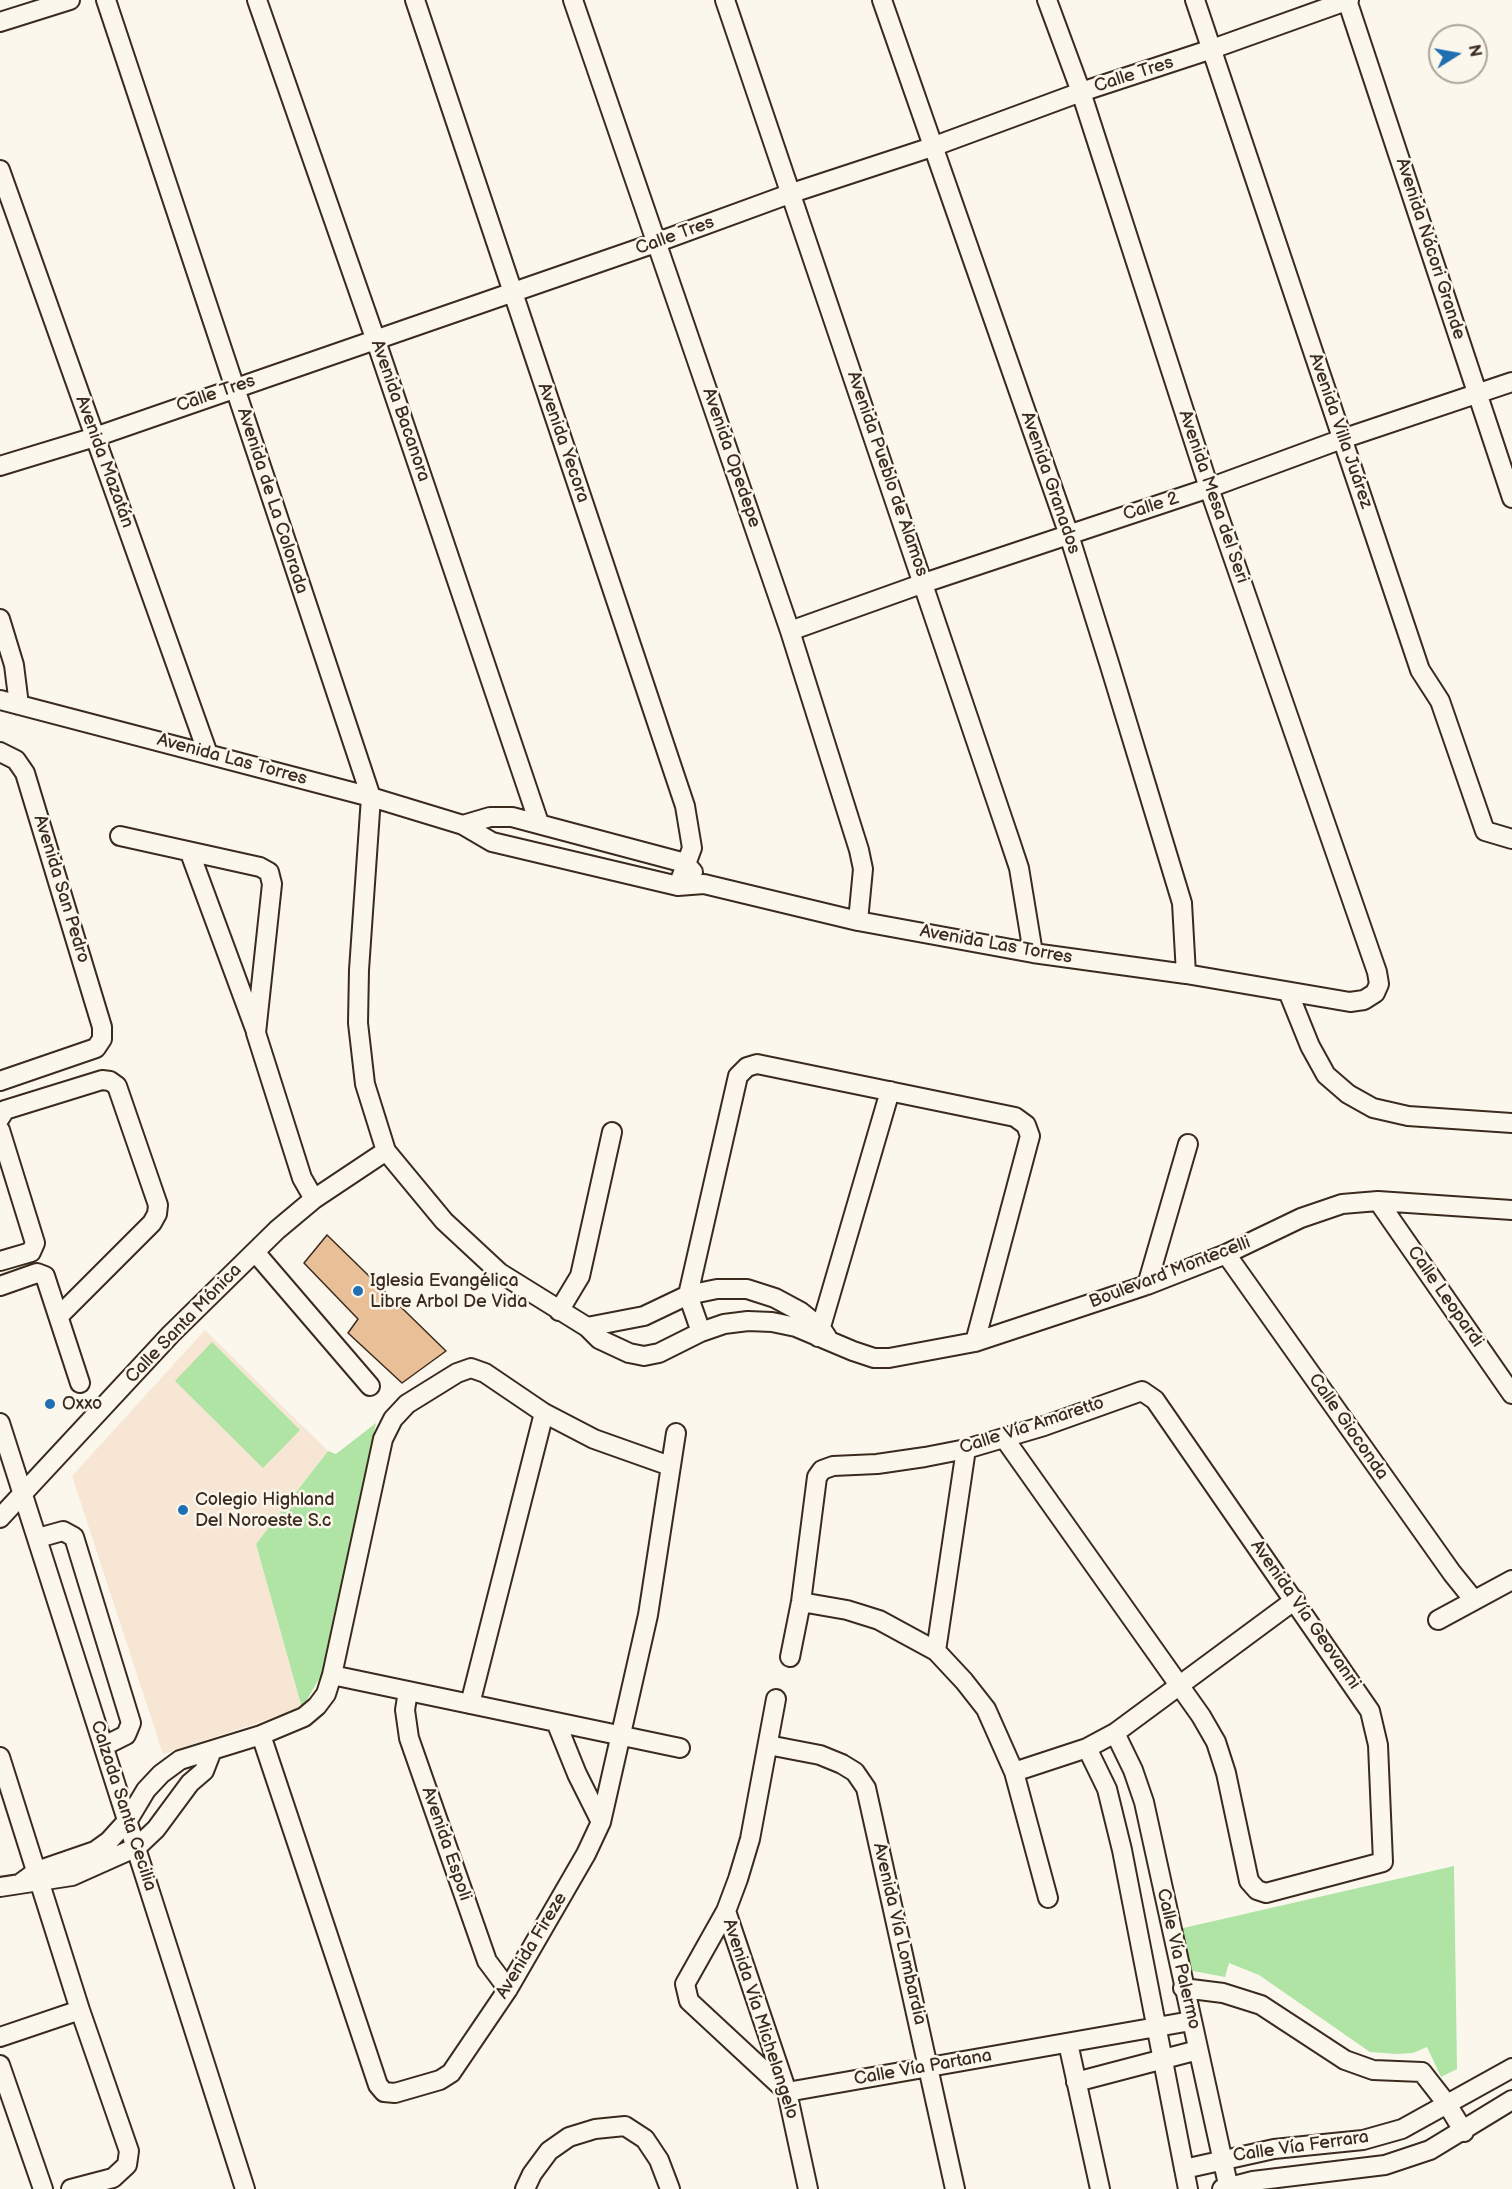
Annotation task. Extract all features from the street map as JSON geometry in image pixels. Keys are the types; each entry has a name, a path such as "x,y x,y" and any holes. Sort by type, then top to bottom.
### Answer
{"street":[{"path":"0,22 70,0"},
{"name":"Avenida de La Colorada","path":"106,0 371,797"},
{"name":"Avenida Bacanora","path":"256,0 375,338 539,823"},
{"name":"Avenida Yecora","path":"415,0 685,806 692,848 678,886"},
{"name":"Avenida Opedepe","path":"573,0 658,242 790,632 859,850 863,869 858,921"},
{"name":"Avenida Pueblo de Alamos","path":"725,0 924,583 1018,868 1033,952"},
{"name":"Avenida Granados","path":"882,0 1069,535 1182,903 1186,974"},
{"name":"Avenida Mesa del Seri","path":"1047,0 1081,92 1209,488 1377,972 1379,984 1374,993"},
{"name":"Avenida Villa Juárez","path":"1195,0 1420,670 1440,701 1485,831 1512,839"},
{"name":"Calle Tres","path":"0,466 95,437 375,338 658,242 792,193 932,147 1081,92 1212,49 1347,0"},
{"name":"Avenida Nácori Grande","path":"1347,0 1512,498"},
{"name":"Avenida Mazatán","path":"0,170 208,754"},
{"name":"Calle 2","path":"790,632 924,583 1209,488 1342,439 1512,382"},
{"path":"0,619 14,665 19,705"},
{"name":"Avenida Las Torres","path":"0,700 371,797 463,825 492,842 678,886 704,884 858,921 1033,952 1186,974 1289,994 1350,1002 1364,1000 1374,993"},
{"name":"Avenida San Pedro","path":"0,752 16,760 26,773 102,1027 102,1039 96,1048 0,1081"},
{"path":"371,797 358,1023 365,1084 386,1151"},
{"path":"463,825 490,817 512,817 539,823 685,863 704,884"},
{"path":"120,836 260,867 269,872 272,884 256,1033"},
{"path":"190,853 256,1033 302,1178 314,1199"},
{"path":"1289,994 1310,1046 1326,1075 1348,1094 1373,1108 1408,1116 1512,1123"},
{"path":"701,1332 688,1295 738,1076 757,1064 1015,1117 1026,1125 1030,1136 975,1342"},
{"path":"0,1118 5,1110 102,1080 110,1081 117,1086 158,1205 158,1214 152,1223 59,1316"},
{"path":"823,1336 890,1091"},
{"path":"0,1130 35,1244 31,1252 0,1261"},
{"path":"559,1311 580,1276 612,1132"},
{"path":"1147,1285 1188,1144"},
{"name":"Calle Santa Mónica","path":"0,1518 171,1334 255,1252 314,1199 386,1151"},
{"name":"Boulevard Montecelli","path":"386,1151 444,1221 500,1273 587,1327 613,1348 644,1356 676,1347 701,1332 724,1324 748,1321 772,1322 796,1328 823,1336 864,1354 889,1358 975,1342 1147,1285 1226,1254 1301,1218 1342,1204 1378,1201 1512,1210"},
{"name":"Calle Leopardi","path":"1378,1201 1512,1394"},
{"path":"255,1252 370,1386"},
{"name":"Calle Gioconda","path":"1226,1254 1452,1573 1473,1599"},
{"path":"0,1286 42,1273 45,1276 80,1383"},
{"name":"Boulevard Montecelli","path":"587,1327 644,1316 688,1295 717,1289 747,1290 775,1298 801,1312 823,1336"},
{"path":"0,1887 33,1878 95,1851 109,1841 128,1820 146,1790 161,1773 180,1760 199,1753 211,1753 261,1735 304,1717 317,1706 326,1694 332,1675 383,1439 393,1419 407,1404 457,1373 471,1368 485,1373 544,1413 594,1439 670,1466"},
{"name":"Calle Vía Amaretto","path":"801,1602 817,1477 822,1470 833,1466 877,1464 966,1449 1004,1438 1133,1392 1142,1391 1155,1400"},
{"name":"Avenida Vía Geovanni","path":"1155,1400 1370,1711 1378,1745 1383,1862 1378,1866 1266,1893 1257,1890 1250,1881 1226,1773 1216,1742 1179,1685"},
{"path":"470,1704 544,1413"},
{"name":"Calzada Santa Cecilia","path":"0,1423 245,2189"},
{"name":"Avenida Fireze","path":"261,1735 378,2085 384,2092 395,2093 440,2080 451,2073 508,1989 586,1854 601,1822 648,1615 660,1550 676,1433"},
{"path":"1004,1438 1179,1685"},
{"path":"936,1651 966,1449"},
{"path":"38,1538 63,1531 74,1537 130,1724 126,1735 104,1746"},
{"path":"1438,1620 1473,1599 1512,1580"},
{"path":"1014,1772 1087,1748 1115,1733 1295,1600"},
{"path":"790,1657 801,1602 847,1610 879,1620 936,1651 986,1709 1014,1772 1048,1898"},
{"path":"332,1675 680,1748"},
{"name":"Avenida Espoli","path":"408,1691 405,1710 409,1738 487,1961 508,1989"},
{"path":"726,1911 750,1839 776,1699"},
{"path":"556,1722 577,1774 601,1822"},
{"name":"Calle Vía Palermo","path":"1115,1733 1133,1770 1144,1802 1222,2158 1226,2188"},
{"name":"Avenida Vía Lombardia","path":"768,1745 820,1755 842,1764 855,1772 866,1788 930,2066 955,2189"},
{"name":"Calle Vía Palermo","path":"1087,1748 1107,1789 1145,1960 1188,2189"},
{"path":"33,1878 72,1876 137,1847 156,1829 190,1783 204,1771 211,1753"},
{"path":"0,1756 33,1878 129,2151 130,2160 113,2178 71,2189"},
{"name":"Avenida Vía Michelangelo","path":"726,1911 688,1975 685,1984 689,2001 787,2092"},
{"name":"Avenida Vía Michelangelo","path":"726,1911 787,2092 808,2189"},
{"path":"1145,1960 1176,1955"},
{"path":"1183,1988 1223,1993 1261,2006 1345,2060 1373,2070 1422,2072 1447,2103 1464,2132"},
{"path":"0,2037 80,2010"},
{"name":"Calle Vía Partana","path":"787,2092 1191,2021"},
{"path":"1068,2043 1100,2189"},
{"path":"1076,2082 1198,2050"},
{"path":"0,2065 43,2189"},
{"name":"Calle Vía Ferrara","path":"1184,2169 1222,2158 1274,2149 1363,2140 1402,2129 1512,2068"},
{"name":"Calle Vía Ferrara","path":"1226,2188 1253,2181 1385,2165 1430,2150 1464,2132 1512,2100"},
{"path":"525,2189 532,2174 549,2151 569,2136 595,2129 625,2126 645,2139 659,2160 670,2189"}],"shaded area":[{"name":"Colegio Highland Del Noroeste S.c","path":"205,1330 328,1451 256,1544 302,1708 163,1754 72,1476"}],"green space":[{"path":"212,1342 300,1430 263,1468 175,1381"},
{"path":"376,1423 322,1674 302,1708 256,1544 328,1451 336,1454"},
{"path":"1454,1866 1457,2069 1441,2077 1427,2047 1413,2053 1370,2052 1259,1975 1229,1963 1225,1977 1188,1970 1179,1929"}],"building":[{"name":"Iglesia Evangélica Libre Arbol De Vida","path":"327,1235 446,1351 402,1383 348,1333 358,1319 304,1263"}],"place":[{"name":"Iglesia Evangélica Libre Arbol De Vida","path":"358,1291"},
{"name":"Oxxo","path":"50,1404"},
{"name":"Colegio Highland Del Noroeste S.c","path":"183,1510"}]}
